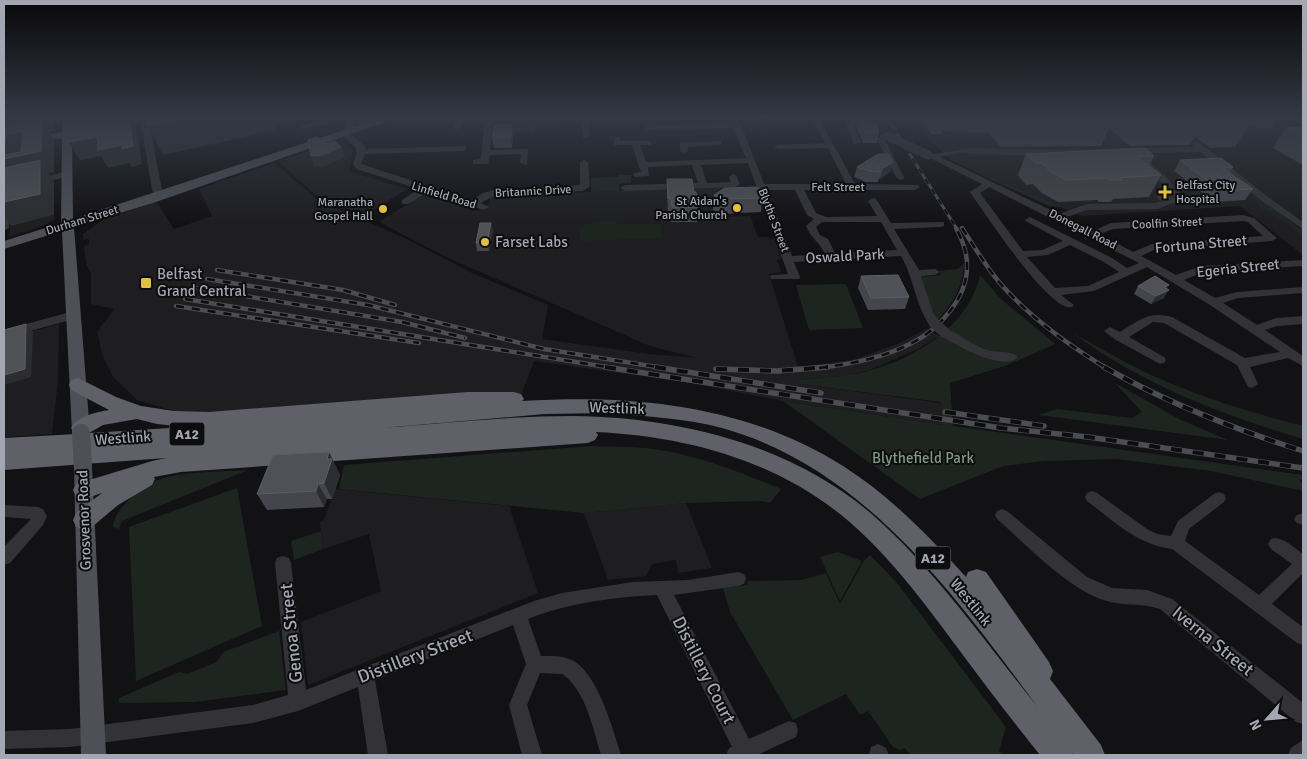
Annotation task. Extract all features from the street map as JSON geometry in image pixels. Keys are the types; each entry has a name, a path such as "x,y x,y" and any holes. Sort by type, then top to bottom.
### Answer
{"highway":[{"path":"78,385 107,402 157,418 188,420 468,399 541,398 605,406"},
{"name":"Westlink","path":"4,446 451,414 605,406 691,413 722,420 752,429 780,441 834,472 876,503 928,552 966,595 1091,755"},
{"path":"81,430 98,419 139,412"},
{"name":"Westlink","path":"4,462 524,425 591,424 652,430 687,435 724,445 773,464 808,481 829,494 875,532 909,566 1058,755"},
{"path":"84,490 134,474 170,466 652,430"},
{"path":"84,520 110,499 170,466"},
{"path":"978,580 1046,680 1055,709"}],"main road":[{"name":"Grosvenor Road","path":"66,153 68,234 84,490 93,745"},
{"name":"Durham Street","path":"4,244 35,235 68,234 115,210 287,153"}],"street":[{"path":"151,153 157,190 161,196"},
{"name":"Linfield Road","path":"361,153 357,164 359,167 484,207"},
{"path":"376,164 380,153"},
{"path":"476,162 485,162 486,153"},
{"path":"524,163 525,153"},
{"path":"637,153 644,164 646,174 637,175"},
{"path":"724,153 728,161"},
{"name":"Blythe Street","path":"748,153 795,277 776,277"},
{"path":"835,153 852,187"},
{"path":"888,153 900,177"},
{"name":"Donegall Road","path":"924,153 1060,217 1134,255 1214,302 1299,358"},
{"path":"930,156 940,153"},
{"path":"1060,217 1086,207 1158,206 1170,197 1166,182 1136,153"},
{"path":"1208,153 1265,199 1303,226"},
{"path":"644,164 751,160"},
{"name":"Britannic Drive","path":"473,204 486,195 493,193 581,189 585,187 588,176 584,162"},
{"path":"696,163 703,186"},
{"path":"24,184 66,174"},
{"path":"625,188 736,184 733,177"},
{"path":"989,184 975,190 989,203 1030,268 1052,292 1068,305"},
{"path":"4,228 8,187"},
{"name":"Felt Street","path":"762,187 915,187"},
{"path":"798,187 812,215 820,220 941,224"},
{"path":"405,202 426,189"},
{"path":"873,201 915,273 927,314 934,323 944,332 978,351 997,358 1012,357"},
{"name":"Coolfin Street","path":"1093,234 1110,226 1243,218 1251,220 1272,236 1270,238"},
{"path":"820,220 811,226 816,237 824,240 832,257"},
{"path":"1034,225 1057,231 1070,241 1093,250 1128,273"},
{"name":"Fortuna Street","path":"1134,255 1152,247 1270,238"},
{"path":"1020,254 1044,253 1070,241"},
{"name":"Oswald Park","path":"788,259 902,253"},
{"path":"1052,292 1086,290 1148,263"},
{"name":"Egeria Street","path":"1176,279 1201,269 1302,263"},
{"path":"915,273 935,272"},
{"path":"1214,302 1237,295 1303,290"},
{"path":"4,334 74,314"},
{"path":"1160,360 1115,334 1151,318 1162,318 1242,362 1299,358"},
{"path":"1256,329 1276,322 1303,320"},
{"path":"1242,362 1252,384"},
{"path":"1092,497 1142,534 1155,540 1176,543 1303,637"},
{"path":"1176,543 1184,525 1218,498"},
{"path":"4,511 38,513 40,516 4,558"},
{"name":"Iverna Street","path":"1002,515 1081,582 1110,596 1147,597 1166,604 1303,715"},
{"path":"1260,604 1303,563 1276,544"},
{"name":"Genoa Street","path":"283,564 298,702"},
{"name":"Distillery Street","path":"4,740 70,738 93,745 253,714 298,702 518,616 562,601 633,589 688,587 738,579"},
{"name":"Distillery Court","path":"662,588 741,754"},
{"path":"518,616 535,664 518,705 532,755"},
{"path":"535,664 566,666 578,673 588,692 611,755"},
{"path":"365,676 378,755"},
{"path":"741,754 789,730"},
{"path":"1298,755 1303,750"}],"shaded area":[{"path":"301,153 352,153 350,167 348,168 351,172 407,189 366,215 320,199 278,161"},
{"name":"Belfast City Hospital","path":"944,153 1303,153 1303,255 1240,206 1081,216 992,177 986,177 951,160"},
{"path":"274,163 318,200 407,239 472,273 548,305 542,339 649,354 697,358 650,346 446,257 379,222 424,194 479,211 489,203 491,196 736,186 739,194 759,199 711,201 715,217 750,216 758,237 774,238 782,259 777,260 781,272 769,274 798,367 853,360 897,344 926,329 939,336 920,348 870,370 846,376 800,380 799,384 941,403 943,425 783,401 685,382 534,361 521,395 338,402 207,413 174,411 137,400 113,377 103,357 97,332 114,309 91,304 91,274 86,263 84,246 89,244 89,239 83,240 83,234 104,219 157,202 174,229 212,216 199,189"},
{"path":"54,215 55,219 46,225 9,237 10,226"},
{"path":"59,324 58,380 52,434 4,437 4,339"},
{"path":"335,489 509,506 538,593 308,685 301,622 381,591 369,534 323,549 320,522 324,520"},
{"path":"686,503 712,568 678,573 676,560 652,564 646,576 608,580 584,513"}],"green space":[{"path":"618,175 631,175 631,183 619,184 619,191 591,192 591,178 618,177"},
{"path":"986,177 991,177 1062,207 1049,206"},
{"path":"1233,179 1303,231 1303,236 1268,210 1261,209 1256,200"},
{"path":"611,221 621,224 661,224 662,238 580,241 580,228 586,224"},
{"path":"964,263 956,295 937,321 930,309 921,277 941,275 939,271 958,269"},
{"name":"Blythefield Park","path":"980,275 1002,300 1055,344 1005,366 950,383 953,426 1303,475 1303,480 1299,479 1303,485 1303,491 1211,471 1116,459 1044,461 1003,466 920,499 783,401 943,425 941,402 799,384 800,380 843,376 868,371 904,358 922,348 938,337 965,310 974,293"},
{"path":"846,284 863,328 809,330 796,285"},
{"path":"1073,333 1159,379 1237,407 1303,426 1303,439 1242,419 1154,383 1126,368"},
{"path":"1115,383 1179,419 1228,440 1039,415 1057,409 1132,418 1142,412"},
{"path":"591,446 645,448 686,455 734,470 781,489 770,503 760,501 686,503 584,513 339,489 344,465"},
{"path":"248,470 122,521 119,529 113,527 119,511 125,503 142,489 160,479 187,474"},
{"path":"237,488 262,626 136,681 129,527"},
{"path":"321,531 323,549 294,560 291,541"},
{"path":"838,552 862,561 840,601 820,557"},
{"path":"870,555 897,583 1006,727 999,751 1004,755 910,755 905,748 900,750 893,747 868,711 860,715 846,694 793,720 730,612 723,588 748,585 747,581 802,580 826,573 840,604 864,561"},
{"path":"279,631 286,690 195,702 119,703 119,698 179,672 187,674 217,662 223,652"}],"building":[{"path":"13,153 30,153 4,159 4,155"},
{"path":"311,153 326,153 322,155 311,156"},
{"path":"1151,153 1154,156 1137,157 1161,175 1119,178 1122,180 1110,180 1107,178 1067,180 1051,172 1042,163 1035,163 1026,154"},
{"path":"878,154 889,154 893,162 883,168 878,166 881,172 857,167"},
{"path":"1221,158 1233,167 1222,168 1253,189 1221,191 1180,160"},
{"path":"40,160 40,194 4,202 4,168"},
{"path":"667,179 692,179 698,207 672,207 671,199 668,198"},
{"path":"758,187 762,198 722,199 714,195 725,188"},
{"path":"480,223 491,223 487,243 476,243"},
{"path":"898,275 909,297 871,298 861,276"},
{"path":"1155,276 1169,285 1164,287 1169,290 1156,296 1138,286"},
{"path":"26,324 25,369 4,375 4,330"},
{"path":"329,452 327,459 332,459 324,483 318,484 316,491 257,494 273,455"}],"railway":[{"path":"909,153 957,229"},
{"path":"822,367 890,353 922,337 942,321 957,300 963,289 966,277 966,255 956,228"},
{"path":"962,228 994,276 1023,307 1063,339 1106,368"},
{"path":"217,270 343,290 395,305"},
{"path":"207,279 368,305 544,349 663,368"},
{"path":"197,288 402,322 465,338"},
{"path":"185,299 613,368"},
{"path":"176,306 419,343"},
{"path":"605,367 1001,428 1088,437 1303,468"},
{"path":"655,367 821,393"},
{"path":"716,369 777,371 822,367"},
{"path":"822,367 828,367"},
{"path":"1104,367 1176,404 1252,434 1303,451"},
{"path":"945,412 1044,426"}],"place":[{"name":"Belfast City Hospital","path":"1165,192"},
{"name":"St Aidan's Parish Church","path":"737,208"},
{"name":"Maranatha Gospel Hall","path":"383,209"},
{"name":"Farset Labs","path":"485,242"},
{"name":"Belfast Grand Central","path":"146,283"}]}
